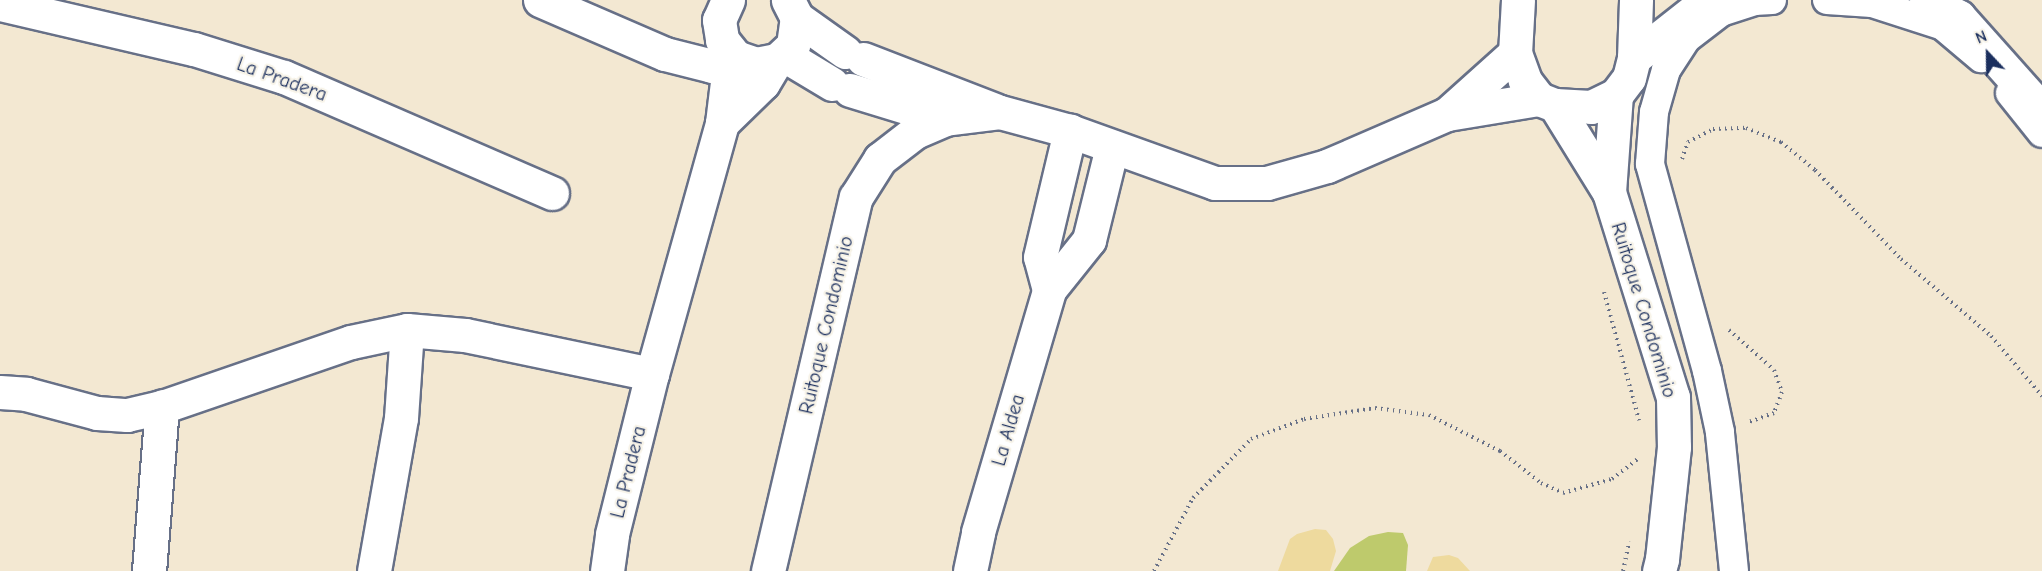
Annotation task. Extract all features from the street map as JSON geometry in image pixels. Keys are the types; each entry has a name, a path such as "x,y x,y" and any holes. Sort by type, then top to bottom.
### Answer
{"street":[{"path":"540,0 665,54 712,66 729,48 756,64 780,57"},
{"name":"La Pradera","path":"607,571 612,534 652,374 722,123 729,48 719,20 728,0"},
{"name":"Ruitoque Condominio","path":"1518,0 1515,53 1525,81 1547,102 1609,192 1673,398 1674,447 1659,571"},
{"name":"Ruitoque Condominio","path":"793,9 854,55 1000,112 1070,131 1215,183 1267,183 1327,166 1447,114 1547,102 1591,107 1616,95 1629,78 1634,58 1636,0"},
{"path":"1634,58 1700,6 1715,0"},
{"path":"1734,571 1720,432 1707,371 1650,164 1653,112 1666,70 1686,39 1721,12 1754,1 1772,0"},
{"path":"1827,0 1872,3 1942,26 1985,62 2042,133"},
{"path":"1926,0 1959,17 2042,110"},
{"name":"La Pradera","path":"0,4 184,46 284,77 552,193"},
{"path":"722,123 763,83 780,57 793,45 793,9"},
{"name":"Ruitoque Condominio","path":"1447,114 1515,53"},
{"name":"Ruitoque Condominio","path":"780,57 841,87 945,119"},
{"name":"Ruitoque Condominio","path":"1609,192 1616,95"},
{"name":"Ruitoque Condominio","path":"768,571 856,197 880,159 915,132 945,119 1000,112"},
{"path":"1049,290 1040,257 1070,131"},
{"name":"La Aldea","path":"970,571 978,532 1049,290 1089,240 1112,147"},
{"path":"374,571 402,418 407,330"},
{"path":"0,392 26,393 97,413 127,415 162,407 351,342 407,330 465,335 652,374"},
{"path":"149,571 162,407"}],"path":[{"path":"1682,161 1688,142 1713,129 1746,128 1781,142 1815,170 1901,259 1991,336 2042,396"},
{"path":"1602,284 1640,423"},
{"path":"1720,432 1774,413 1782,392 1774,370 1727,328"},
{"path":"1154,571 1193,498 1251,439 1304,418 1375,408 1430,415 1500,451 1541,483 1563,493 1612,479 1647,452"},
{"path":"1623,571 1630,536"}],"green space":[{"path":"1388,532 1403,533 1408,545 1406,571 1334,571 1350,548 1369,536"}],"sand":[{"path":"1315,529 1326,530 1333,539 1336,551 1330,571 1278,571 1290,539 1297,534"},
{"path":"1449,555 1458,558 1470,571 1427,571 1433,557"}]}
